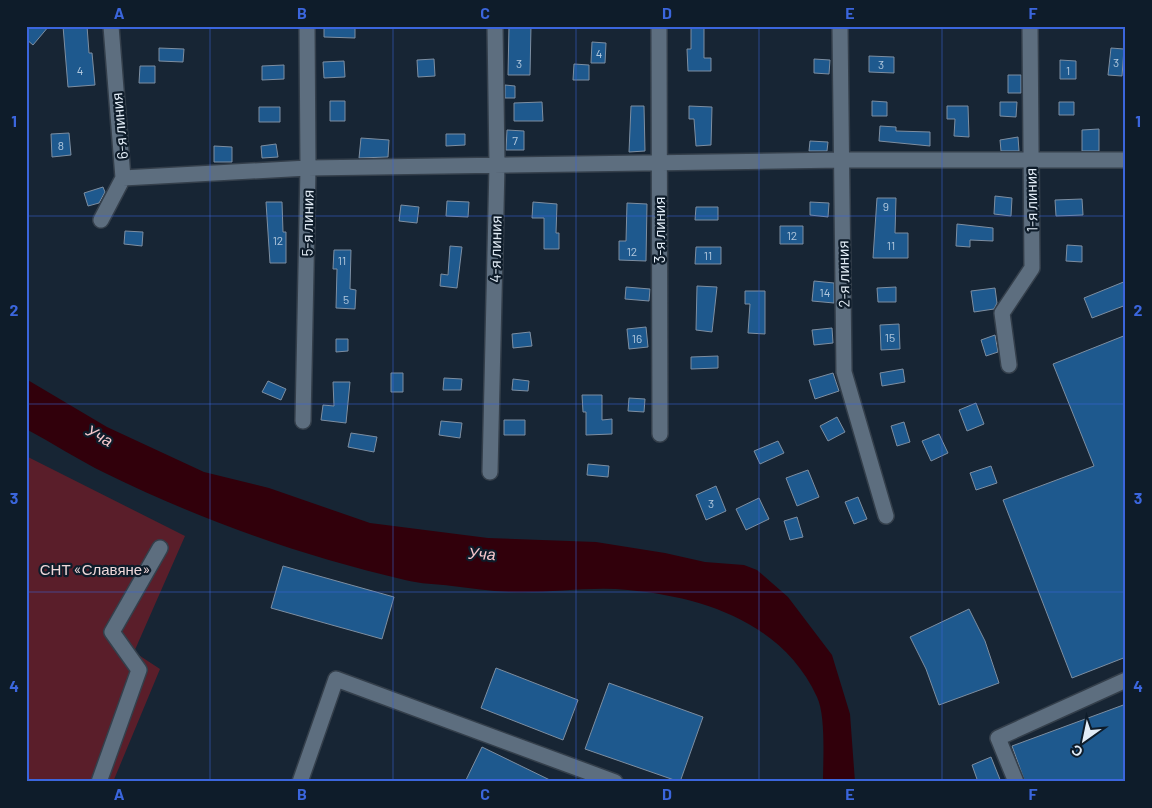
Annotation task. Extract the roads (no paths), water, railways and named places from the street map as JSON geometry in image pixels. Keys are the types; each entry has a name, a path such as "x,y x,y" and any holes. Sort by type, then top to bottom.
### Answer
{"street":[{"name":"6-я линия","path":"101,220 123,178 111,26"},
{"name":"5-я линия","path":"303,421 308,168 307,26"},
{"name":"4-я линия","path":"490,472 496,166 495,26"},
{"name":"3-я линия","path":"659,26 660,434"},
{"name":"2-я линия","path":"840,26 844,372 886,516"},
{"name":"1-я линия","path":"1009,365 1002,313 1032,268 1030,26"},
{"path":"123,178 308,168 841,160 1123,160"},
{"path":"99,782 139,670 112,632 160,548"},
{"path":"300,782 336,679 615,782"},
{"path":"1016,782 998,738 1126,680"}],"water":[{"name":"Уча","path":"26,379 107,427 204,472 269,488 370,523 488,538 596,542 665,553 705,562 744,565 757,570 788,597 832,655 850,714 855,782 823,782 823,726 817,697 802,671 784,650 762,632 738,618 712,607 685,599 628,590 598,589 509,592 417,582 328,560 290,548 215,521 141,490 95,468 26,429"}],"park label":[{"name":"СНТ «Славяне»","path":"95,569"}]}
